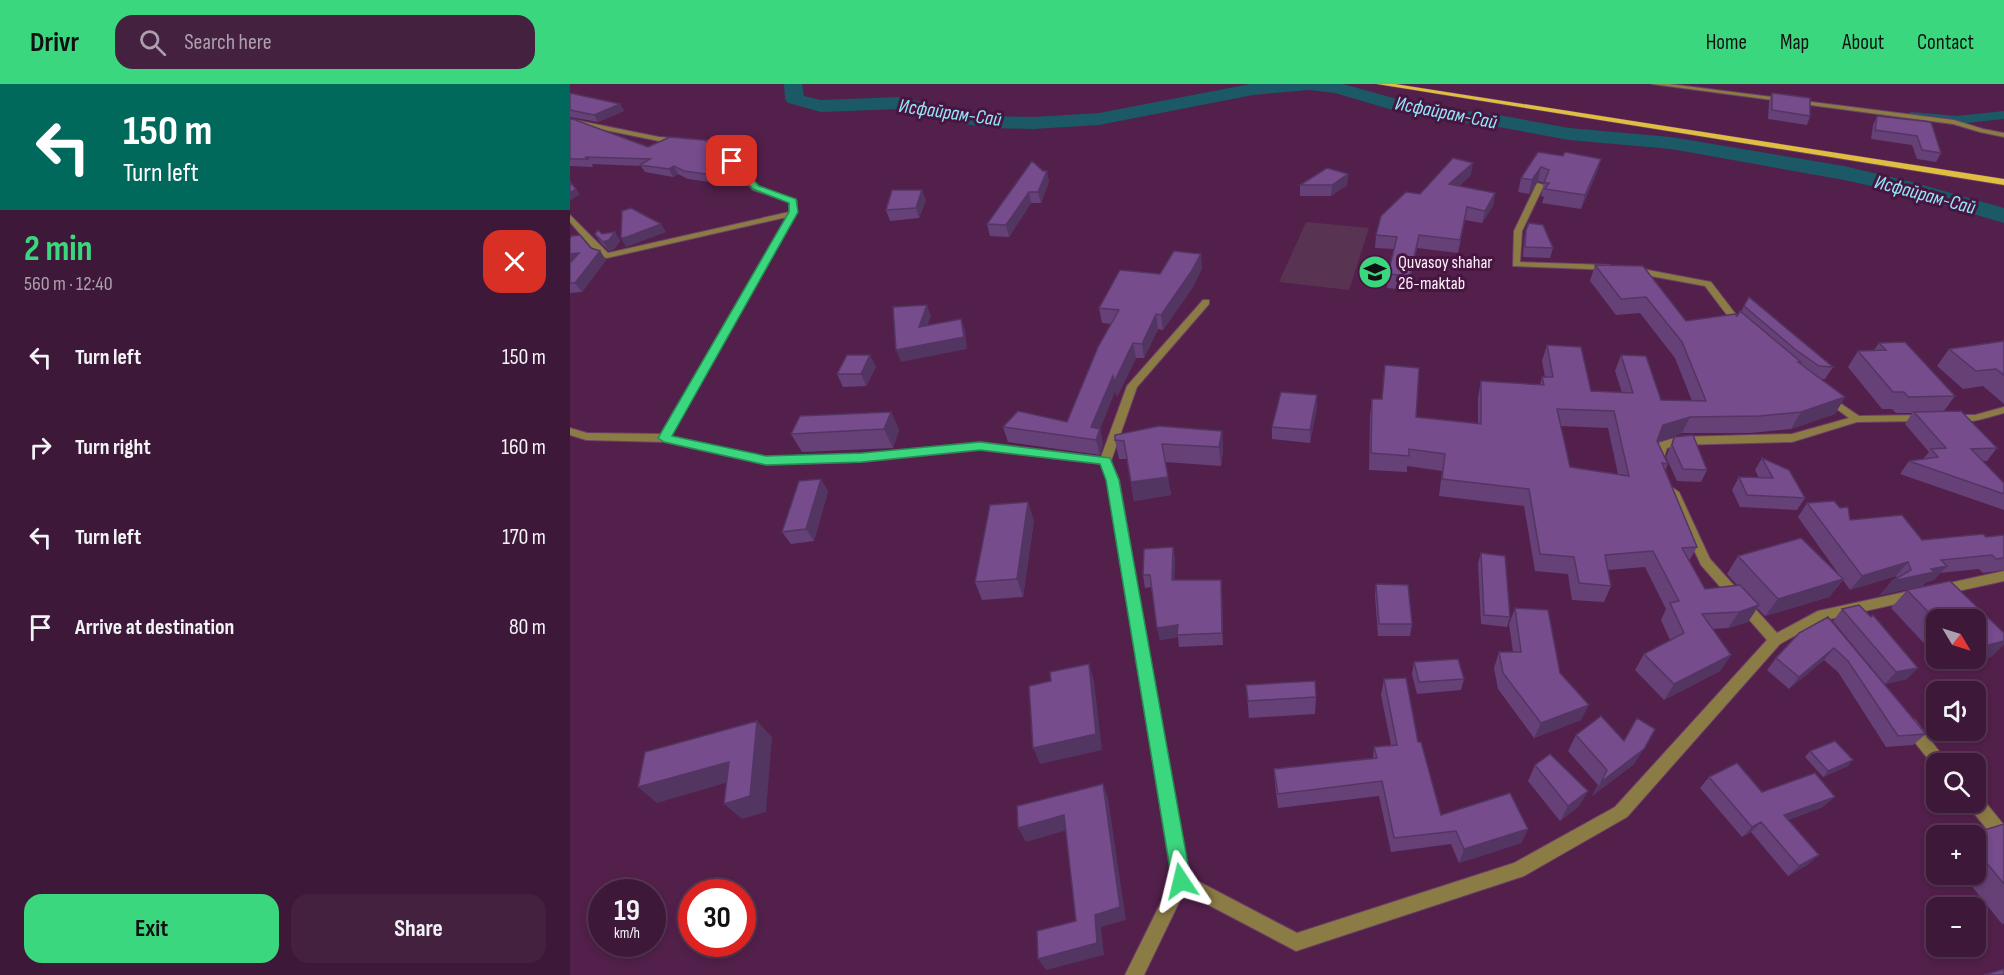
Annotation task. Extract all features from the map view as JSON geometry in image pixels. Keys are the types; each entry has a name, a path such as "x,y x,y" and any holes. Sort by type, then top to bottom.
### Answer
{"main road":[{"path":"1381,84 2004,182"}],"street":[{"path":"1655,84 1954,122 2004,135"},
{"path":"570,121 659,138 706,142 719,148 756,188 793,201 793,213 664,438"},
{"path":"1540,185 1518,231 1516,264 1620,269 1688,278 1708,284 1734,321 1743,328"},
{"path":"570,217 602,254 607,256 793,213"},
{"path":"1134,975 1181,881 1113,480 1105,460 1132,386 1206,302"},
{"path":"1821,393 1857,419"},
{"path":"1775,640 1705,562 1658,457 1662,446 1677,441 1792,438 1857,419 1975,418 2004,410"},
{"path":"570,431 586,436 664,438 766,461 862,458 980,446 1105,460"},
{"path":"1181,881 1296,942 1518,870 1621,812 1775,640 1822,620 2004,576"},
{"path":"1898,711 1933,753"},
{"path":"1984,813 2004,837"}],"shaded area":[{"path":"1306,222 1369,228 1349,290 1279,282"}],"building":[{"path":"570,93 620,104 594,115 570,110"},
{"path":"1772,93 1810,98 1810,116 1772,110"},
{"path":"1877,116 1931,122 1941,153 1922,150 1917,136 1875,130"},
{"path":"570,118 648,147 670,137 710,142 717,152 710,155 717,159 708,162 735,175 734,178 684,171 674,166 669,169 640,165 650,159 585,157 589,159 570,159"},
{"path":"1538,152 1563,156 1565,152 1601,159 1585,195 1545,189 1549,183 1544,183 1549,170 1541,167 1532,180 1521,178"},
{"path":"1453,158 1473,163 1449,184 1495,193 1485,211 1467,207 1460,240 1419,235 1410,276 1388,274 1397,237 1376,235 1381,216 1406,192 1420,194"},
{"path":"1032,161 1043,171 1047,171 1038,192 1029,192 1006,225 987,224"},
{"path":"1327,168 1348,174 1332,185 1300,185"},
{"path":"570,182 576,189 570,193"},
{"path":"892,190 922,190 916,208 886,210"},
{"path":"631,208 661,224 621,238 622,211"},
{"path":"1529,223 1543,225 1553,248 1525,247 1526,230"},
{"path":"598,230 602,234 615,232 609,240 603,242 595,234"},
{"path":"580,235 591,248 600,251 575,283 570,283 570,263 579,253 570,254 570,238"},
{"path":"1174,251 1201,254 1161,315 1156,314 1142,344 1133,343 1114,382 1113,376 1091,427 1100,429 1096,440 1003,427 1018,411 1067,422 1098,347 1119,310 1099,308 1120,270 1160,274"},
{"path":"1595,265 1643,266 1686,321 1735,314 1737,316 1740,311 1801,362 1798,362 1845,397 1801,412 1760,416 1690,417 1663,425 1657,441 1668,464 1662,463 1697,547 1682,548 1705,589 1740,585 1759,605 1739,612 1702,614 1731,655 1674,684 1644,654 1684,633 1670,603 1679,601 1653,551 1605,555 1611,586 1579,583 1574,557 1540,554 1529,489 1442,479 1445,454 1409,449 1409,456 1371,453 1372,399 1382,399 1385,365 1419,368 1416,417 1481,424 1481,381 1544,385 1542,377 1553,377 1547,345 1581,347 1591,391 1633,393 1621,355 1646,356 1661,400 1706,401 1682,342 1646,297 1621,299","holes":["1557,409 1614,411 1629,476 1570,467"]},
{"path":"1749,297 1833,367 1819,366 1796,350 1744,306"},
{"path":"927,305 919,327 961,319 964,337 896,350 893,307"},
{"path":"2004,341 2004,375 1996,369 1976,371 1949,349"},
{"path":"1905,342 1955,396 1908,397 1904,392 1893,392 1858,351 1886,350 1879,343"},
{"path":"847,355 870,355 861,374 837,374"},
{"path":"1281,392 1317,395 1310,430 1272,427"},
{"path":"1961,411 1997,448 1971,449 2004,483 2004,494 1909,461 1938,457 1931,449 1946,448 1914,412"},
{"path":"891,412 884,429 791,434 800,416"},
{"path":"1159,426 1222,431 1219,447 1162,444 1168,477 1131,482 1124,441 1115,440 1115,435"},
{"path":"1693,435 1707,470 1683,469 1672,445 1674,437"},
{"path":"1762,458 1789,470 1805,498 1747,495 1739,477 1773,478"},
{"path":"821,479 806,529 782,532 799,481"},
{"path":"1834,501 1840,508 1848,507 1850,520 1902,515 1922,540 1983,534 1986,537 2004,535 2004,558 1996,559 1992,555 1941,560 1947,566 1931,569 1934,572 1892,581 1911,570 1908,562 1862,576 1807,503"},
{"path":"1028,502 1017,579 975,582 990,505"},
{"path":"1801,538 1843,579 1778,599 1738,556"},
{"path":"1173,547 1172,580 1221,580 1222,633 1177,635 1178,625 1157,628 1150,575 1143,575 1144,549"},
{"path":"1481,553 1505,556 1510,617 1484,615"},
{"path":"1950,581 1979,609 1926,610 1907,590"},
{"path":"1376,584 1408,585 1412,624 1379,624"},
{"path":"1859,605 1871,617 1873,615 1918,668 1896,672 1842,609"},
{"path":"1515,608 1548,610 1560,673 1589,705 1541,723 1503,673 1499,652 1521,652"},
{"path":"1986,616 2004,633 2004,641 1986,646"},
{"path":"1828,617 1926,734 1898,736 1848,661 1834,648 1799,677 1776,658 1799,633"},
{"path":"1458,659 1464,679 1419,682 1414,662"},
{"path":"1089,664 1096,734 1033,748 1029,686 1051,681 1050,672"},
{"path":"1406,678 1418,742 1421,742 1441,815 1510,793 1528,829 1464,849 1456,831 1394,838 1382,781 1278,794 1274,769 1377,758 1374,747 1397,745 1384,679"},
{"path":"1315,681 1316,697 1248,701 1246,685"},
{"path":"1601,716 1624,741 1637,718 1655,729 1644,749 1601,782 1607,770 1576,735"},
{"path":"757,721 750,796 724,804 729,762 638,787 645,752"},
{"path":"1835,741 1853,760 1828,771 1810,751"},
{"path":"1550,754 1588,791 1568,806 1535,765"},
{"path":"1737,763 1762,792 1815,773 1835,797 1784,815 1819,855 1799,866 1761,822 1752,827 1709,777"},
{"path":"1103,784 1120,907 1095,915 1097,943 1038,959 1037,931 1076,921 1064,815 1018,828 1017,806"},
{"path":"2004,824 2004,884 1986,862 1986,830"},
{"path":"2004,969 2004,975 1984,975"}],"waterway":[{"name":"Исфайрам-Сай","path":"793,84 795,99 821,106 901,103 964,118 993,122 1033,123 1099,119 1253,89 1309,84 1337,88 1413,110 1504,122 1569,134 1671,143 1844,173 1904,187 2004,216"},
{"path":"1911,116 1957,120 2004,115"}],"place":[{"name":"Quvasoy shahar 26-maktab","path":"1375,272"}],"route":[{"path":"732,161 756,188 793,201 794,212 664,438 766,461 862,458 980,446 1105,460 1113,480 1181,881"}]}
